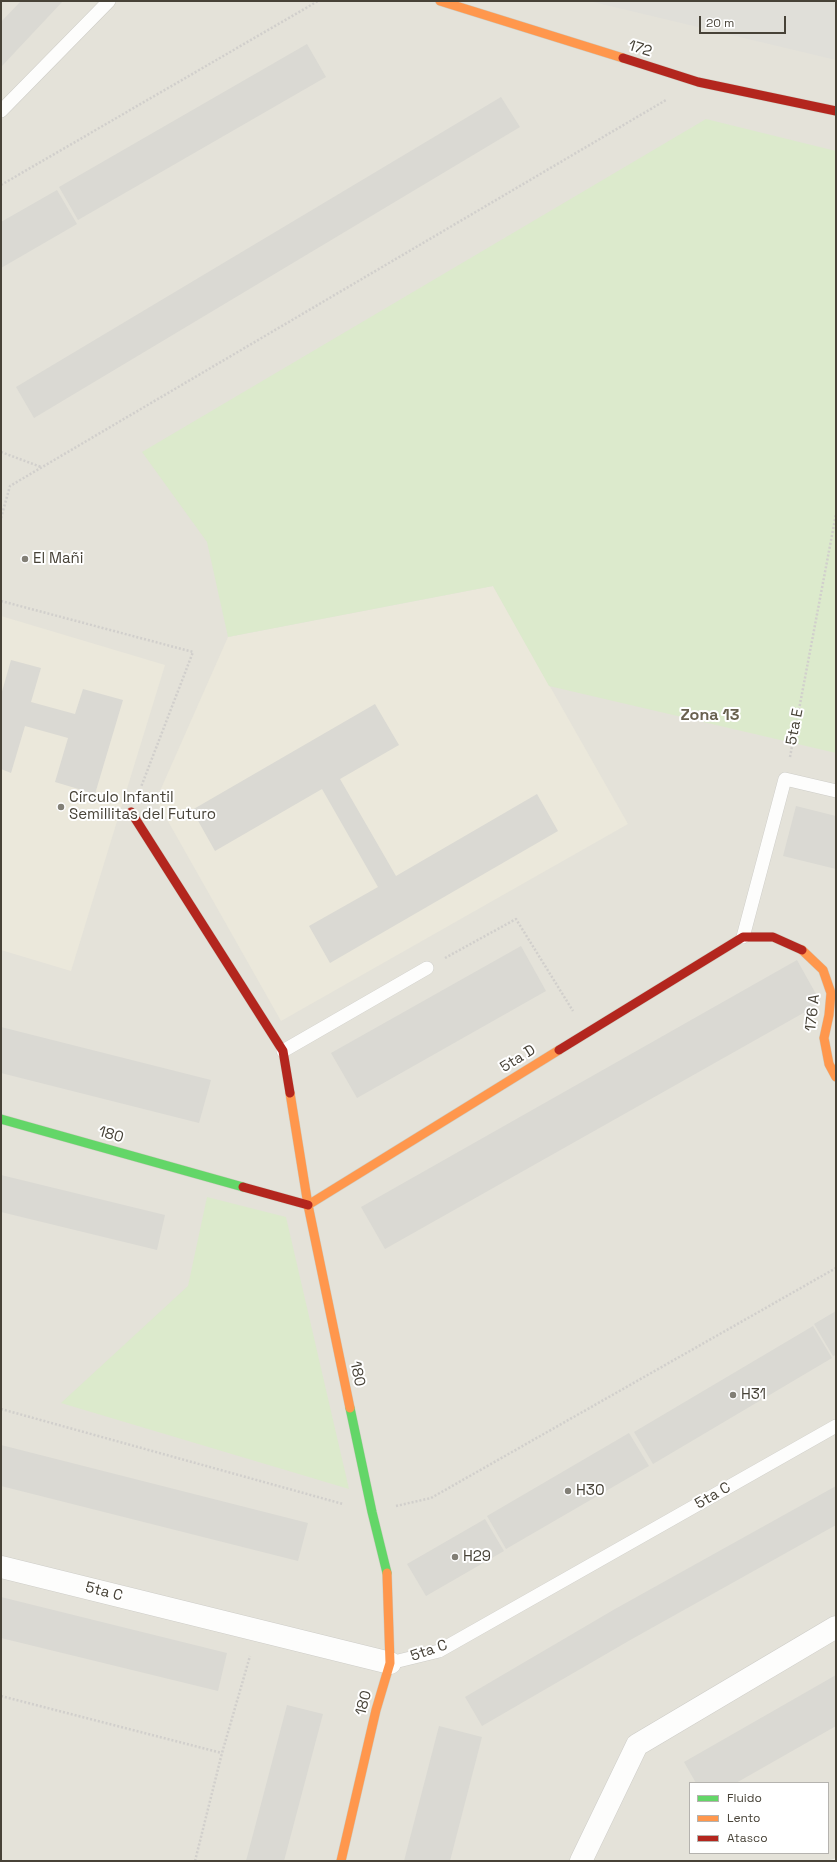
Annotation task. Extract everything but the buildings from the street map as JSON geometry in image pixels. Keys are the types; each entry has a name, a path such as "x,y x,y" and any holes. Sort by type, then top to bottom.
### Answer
{"street":[{"name":"172","path":"440,1 698,82 836,111"},
{"path":"131,812 283,1051 308,1204"},
{"name":"5ta D","path":"308,1204 743,937"},
{"name":"176 A","path":"743,937 773,937 800,948 823,970 831,993 829,1015 824,1038 829,1064 836,1078"},
{"name":"180","path":"1,1119 308,1204 372,1512 388,1575 390,1663 376,1710 341,1861"},
{"name":"5ta C","path":"1,1567 390,1663"},
{"path":"580,1861 637,1745 836,1627"}],"lane":[{"path":"1,111 109,1"},
{"path":"743,937 786,779 836,791"},
{"path":"283,1051 427,968"},
{"name":"5ta C","path":"390,1663 439,1651 836,1426"}],"path":[{"path":"1,185 318,1"},
{"path":"1,518 10,486 698,82"},
{"path":"1,452 42,468"},
{"name":"5ta E","path":"786,779 836,514"},
{"path":"1,601 193,652 131,812"},
{"path":"427,968 516,919 586,1033"},
{"path":"1,1409 372,1512 431,1498 836,1268"},
{"path":"195,1861 222,1753 257,1631"},
{"path":"1,1696 222,1753"}],"shaded area":[{"path":"1,1 836,1 836,1858 828,1861 1,1861"},
{"path":"589,1 836,1 836,60"},
{"path":"493,586 628,824 281,1021 156,800 228,637"},
{"name":"Círculo Infantil Semillitas del Futuro","path":"1,616 165,665 71,971 1,950"}],"green space":[{"path":"706,119 836,151 836,753 549,686 493,586 228,637 207,542 142,452"},
{"path":"207,1197 286,1217 349,1489 61,1403 188,1286"}],"traffic: fast":[{"path":"1,1119 243,1187"},
{"path":"350,1408 372,1512 387,1573"}],"traffic: slow":[{"path":"440,1 623,58"},
{"path":"802,950 823,970 831,993 829,1015 824,1038 829,1064 836,1077"},
{"path":"308,1205 559,1050"},
{"path":"290,1093 308,1205 350,1408"},
{"path":"341,1861 376,1710 390,1663 387,1573"}],"traffic: jam":[{"path":"623,58 698,82 836,111"},
{"path":"131,812 283,1051 290,1093"},
{"path":"559,1050 743,937 773,937 802,950"},
{"path":"243,1187 308,1205"}],"place":[{"name":"El Mañi","path":"25,559"},
{"name":"Círculo Infantil Semillitas del Futuro","path":"61,807"},
{"name":"H31","path":"733,1395"},
{"name":"H30","path":"568,1491"},
{"name":"H29","path":"455,1557"}],"district":[{"name":"Zona 13","path":"710,716"}]}
